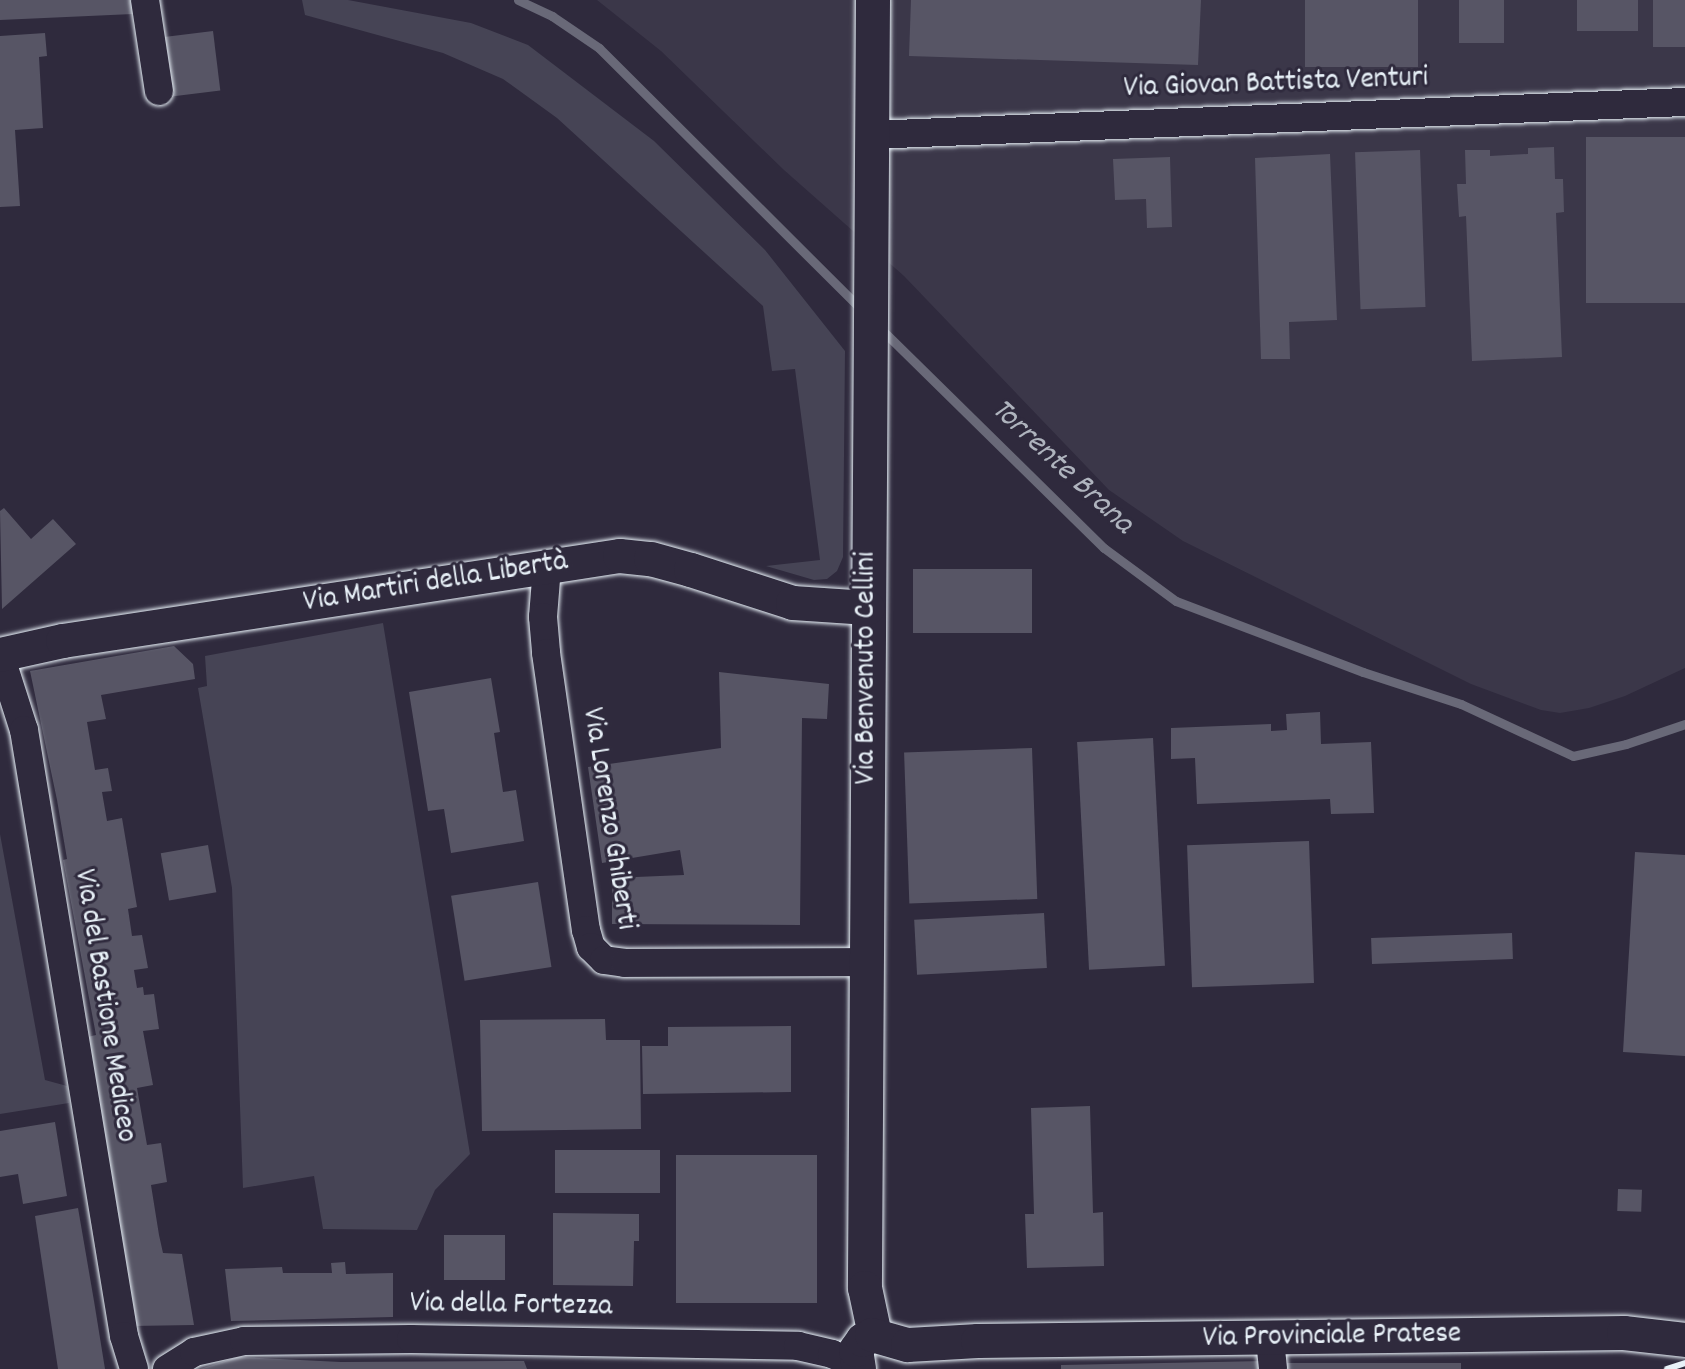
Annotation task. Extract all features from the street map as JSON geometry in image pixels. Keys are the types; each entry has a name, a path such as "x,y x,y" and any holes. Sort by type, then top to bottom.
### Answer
{"street":[{"path":"145,0 159,91"},
{"name":"Via Benvenuto Cellini","path":"873,0 865,1288 886,1348"},
{"name":"Via Giovan Battista Venturi","path":"870,135 1685,102"},
{"name":"Via Martiri della Libertà","path":"0,655 63,641 547,567 635,557 691,570 793,603 868,608"},
{"name":"Via Lorenzo Ghiberti","path":"547,567 543,617 546,653 591,947 604,960 615,963 867,962"},
{"name":"Via del Bastione Mediceo","path":"0,655 24,730 124,1336 134,1369"},
{"name":"Via Provinciale Pratese","path":"886,1348 978,1341 1272,1354 1624,1333 1685,1340"},
{"name":"Via della Fortezza","path":"167,1369 194,1352 228,1343 396,1339 798,1346 832,1354 858,1367"},
{"name":"Via Provinciale Pratese","path":"907,1369 950,1358 978,1341"},
{"path":"858,1367 858,1346 886,1348"}],"shaded area":[{"path":"302,0 348,0 471,23 528,45 654,141 765,250 845,351 843,557 837,571 827,579 814,580 766,566 820,560 795,369 772,371 763,306 557,118 503,79 443,53 305,15"},
{"path":"597,0 1685,0 1685,668 1625,696 1589,708 1560,713 1541,710 1471,684 1183,541 1109,490 904,276 784,170 661,51"},
{"path":"383,623 470,1154 435,1190 417,1230 323,1229 314,1176 243,1188 232,888 198,688 207,686 205,656"},
{"path":"0,834 45,1080 67,1086 69,1103 0,1114"}],"building":[{"path":"0,0 133,0 133,14 0,20"},
{"path":"911,0 1201,0 1198,65 909,56"},
{"path":"1305,0 1418,0 1418,67 1305,67"},
{"path":"1459,0 1504,0 1504,43 1459,43"},
{"path":"1577,0 1638,0 1638,31 1577,31"},
{"path":"1653,0 1685,0 1685,47 1653,47"},
{"path":"213,31 220,91 172,97 164,37"},
{"path":"45,33 47,56 39,57 43,128 15,130 20,206 0,207 0,36"},
{"path":"1586,137 1685,137 1685,303 1586,303"},
{"path":"1554,147 1555,179 1563,179 1564,212 1556,213 1562,357 1472,361 1466,216 1459,217 1457,184 1466,184 1465,150 1490,150 1490,156 1528,154 1528,148"},
{"path":"1420,150 1425,307 1361,309 1355,152"},
{"path":"1330,154 1337,320 1289,322 1290,359 1261,359 1255,158"},
{"path":"1170,157 1172,227 1147,228 1146,199 1115,200 1113,159"},
{"path":"4,508 31,539 53,519 76,544 2,609 0,511"},
{"path":"913,569 1032,569 1032,633 913,633"},
{"path":"174,646 193,664 195,679 101,695 106,719 87,722 95,770 108,768 112,791 102,792 107,821 122,818 137,907 128,909 132,936 142,935 148,968 134,970 137,988 143,987 144,995 154,994 159,1029 143,1031 153,1085 137,1088 147,1145 161,1143 167,1182 151,1185 159,1235 163,1253 182,1254 194,1325 132,1326 83,1038 96,1035 63,860 67,859 57,800 30,671"},
{"path":"719,672 829,684 827,719 802,718 800,925 612,924 612,878 684,875 680,850 602,863 588,767 721,748"},
{"path":"491,678 500,732 494,733 503,792 516,790 524,841 451,853 444,809 428,811 409,692"},
{"path":"1320,712 1321,744 1371,742 1374,813 1331,814 1330,799 1197,804 1195,758 1171,759 1171,728 1271,724 1271,731 1287,730 1286,714"},
{"path":"1153,738 1165,966 1089,970 1077,742"},
{"path":"1032,748 1037,899 909,903 904,752"},
{"path":"1309,841 1314,983 1192,987 1187,845"},
{"path":"208,845 216,892 169,901 161,853"},
{"path":"1635,852 1685,855 1685,1056 1623,1052"},
{"path":"538,882 551,967 465,981 451,896"},
{"path":"1044,913 1047,968 917,975 914,920"},
{"path":"1512,933 1513,959 1372,964 1371,938"},
{"path":"605,1019 606,1040 640,1040 641,1129 482,1131 480,1020"},
{"path":"791,1026 791,1092 643,1094 642,1046 668,1046 668,1027"},
{"path":"1090,1106 1093,1213 1103,1212 1104,1266 1027,1268 1025,1214 1034,1214 1031,1108"},
{"path":"55,1122 67,1196 23,1204 18,1174 0,1177 0,1131"},
{"path":"555,1150 660,1150 660,1193 555,1193"},
{"path":"676,1155 817,1155 817,1303 676,1303"},
{"path":"1618,1189 1642,1190 1641,1212 1617,1211"},
{"path":"78,1208 105,1369 58,1369 35,1216"},
{"path":"553,1213 639,1214 639,1241 634,1241 633,1286 553,1285"},
{"path":"444,1235 505,1235 505,1280 444,1280"},
{"path":"345,1262 346,1274 393,1273 393,1317 231,1321 225,1269 282,1267 283,1273 332,1273 331,1263"},
{"path":"238,1357 341,1362 524,1361 527,1369 200,1369"},
{"path":"1265,1361 1266,1369 1061,1369 1061,1365"},
{"path":"1279,1363 1461,1363 1461,1369 1279,1369"}],"waterway":[{"name":"Torrente Brana","path":"518,0 552,16 599,48 861,309"},
{"name":"Torrente Brana","path":"880,328 1104,548 1176,601 1363,672 1461,704 1573,756 1626,744 1685,724"}],"railway":[{"path":"1667,1369 1685,1363"}]}
